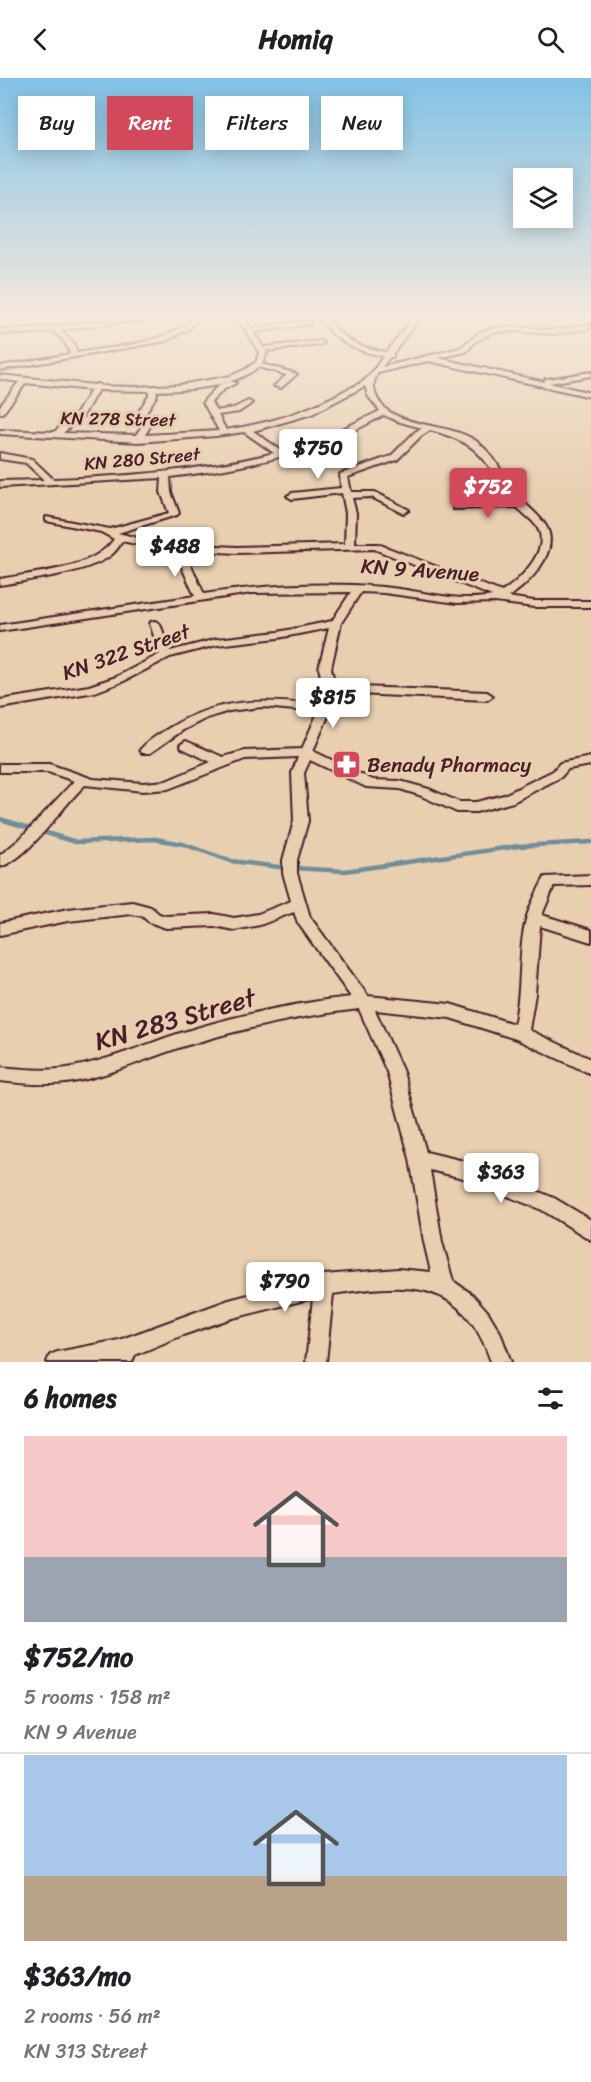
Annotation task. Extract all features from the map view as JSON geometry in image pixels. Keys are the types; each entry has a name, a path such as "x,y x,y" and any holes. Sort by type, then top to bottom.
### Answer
{"street":[{"path":"278,386 291,376"},
{"path":"372,376 371,393 384,412"},
{"name":"KN 278 Street","path":"0,432 138,439 244,428 303,415 326,405 372,376"},
{"path":"510,376 591,395"},
{"path":"534,381 556,381 581,376"},
{"path":"0,377 24,381 152,389 240,377"},
{"path":"223,431 207,402 212,394 240,377"},
{"path":"0,411 24,381"},
{"path":"57,434 80,414 97,386"},
{"path":"138,439 149,421 138,419 153,395 152,389"},
{"path":"213,414 236,410 248,403"},
{"name":"KN 9 Avenue","path":"0,628 200,596 293,588 358,589 452,598 499,598 514,591 528,578 543,550 546,537 543,528 519,504 496,469 472,442 384,412"},
{"name":"KN 280 Street","path":"0,484 166,477 210,470 280,453 336,436 384,412"},
{"path":"244,428 280,453"},
{"path":"350,547 351,513 343,476 394,458 418,434 428,428"},
{"path":"0,456 29,461 51,482"},
{"path":"108,533 172,515 174,513 166,492 166,477"},
{"path":"292,496 347,492 372,494 404,510"},
{"path":"456,507 519,504"},
{"path":"49,519 158,546 263,550 375,546 499,598 534,604 591,604"},
{"path":"0,582 76,566 109,552 120,538"},
{"path":"178,547 200,596"},
{"path":"358,589 336,623 326,668 330,689 325,709 298,773 301,821 290,860 290,873 303,919 364,1002 394,1072 419,1159 433,1242 445,1287"},
{"name":"KN 322 Street","path":"0,704 91,689 120,679 166,655 217,642 278,635 336,623"},
{"path":"155,624 166,655"},
{"path":"330,689 487,696"},
{"path":"146,750 169,731 227,708 262,705 325,709"},
{"path":"186,745 222,762"},
{"path":"0,768 49,768 84,779 142,787 168,785 222,762 245,755 306,753 371,784 400,785 424,792 457,807 476,807 508,799 557,774 564,766 591,760"},
{"path":"0,862 25,845 64,795 84,779"},
{"path":"520,1033 528,1002 527,966 533,918 543,893 550,881 591,880"},
{"path":"0,930 68,915 132,908 146,911 154,918 166,922 214,920 234,924 260,919 300,903"},
{"path":"533,918 591,936"},
{"name":"KN 283 Street","path":"0,1074 31,1077 71,1075 123,1062 178,1041 227,1027 319,1007 364,1002 450,1011 520,1033 591,1067"},
{"path":"419,1159 464,1170 548,1204 591,1231"},
{"path":"57,1362 123,1358 226,1310 266,1297 324,1285 393,1278 422,1279 445,1287 482,1318 493,1336 501,1362"},
{"path":"316,1362 324,1285"}],"waterway":[{"path":"0,819 76,842 155,839 183,844 231,861 286,868"},
{"path":"293,868 345,871 519,846 591,842"}],"place":[{"name":"Benady Pharmacy","path":"346,765"}]}
